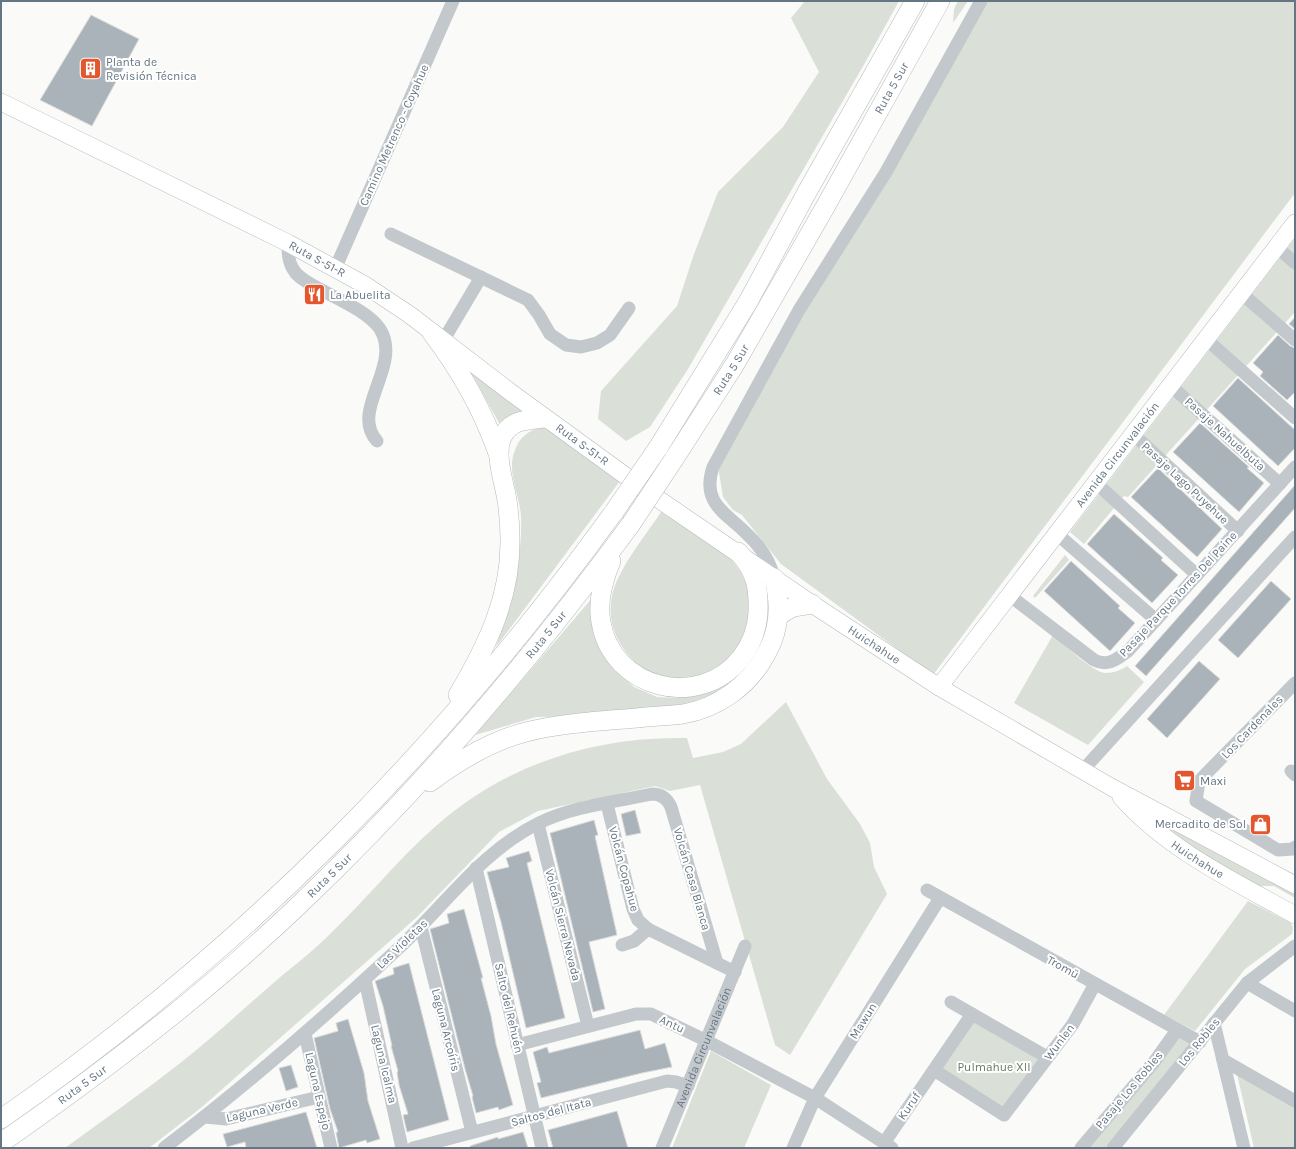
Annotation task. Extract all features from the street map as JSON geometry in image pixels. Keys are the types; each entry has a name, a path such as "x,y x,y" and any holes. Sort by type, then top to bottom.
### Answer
{"highway":[{"name":"Ruta 5 Sur","path":"1,1119 112,1038 238,933 314,862 379,796 427,743 534,618 614,512 658,448 748,302 807,192 915,1"},
{"name":"Ruta 5 Sur","path":"1,1143 118,1059 194,998 300,904 383,822 466,731 514,675 593,576 674,459 758,324 940,1"},
{"path":"427,743 479,660 494,628 504,594 508,569 510,539 508,506 500,459 475,399 437,337"},
{"path":"500,459 501,442 506,431 523,420 544,418"},
{"path":"630,524 604,577 599,600 600,622 607,644 620,663 638,677 660,686 683,688 707,683 728,671 745,653 755,631 759,597 753,571 738,552"},
{"path":"383,822 438,776 486,747 513,736 542,729 593,722 682,714 716,703 739,688 756,670 770,645 779,615 774,578"},
{"path":"779,615 793,607 812,604"}],"main road":[{"name":"Ruta S-51-R","path":"1,102 288,243 386,298 544,418 645,490"},
{"name":"Avenida Circunvalación","path":"939,687 1295,223"},
{"name":"Huichahue","path":"645,490 738,552 812,604 939,687 1112,787 1295,885"},
{"name":"Huichahue","path":"1112,787 1136,813 1169,841 1190,856 1295,916"}],"street":[{"name":"Camino Metrenco - Coyahue","path":"336,269 453,1"},
{"path":"774,578 769,562 758,545 716,506 710,490 710,474 799,310 886,172 981,1"},
{"path":"391,234 528,300 550,334 566,345 581,347 597,343 610,335 629,308"},
{"path":"288,243 290,263 300,278 369,317 382,333 386,347 385,362 368,422 370,433 377,441"},
{"path":"1277,247 1295,263"},
{"path":"437,337 481,277"},
{"path":"1241,294 1295,340"},
{"path":"1206,339 1295,418"},
{"name":"Pasaje Nahuelbuta","path":"1170,385 1280,484"},
{"name":"Pasaje Lago Puyehue","path":"1133,434 1238,530"},
{"name":"Pasaje Parque Torres Del Paine","path":"1010,595 1094,660 1102,663 1112,662 1128,651 1295,467"},
{"path":"1096,483 1197,575"},
{"path":"1057,534 1156,620"},
{"path":"1083,770 1295,537"},
{"name":"Los Cardenales","path":"1294,848 1278,850 1196,801 1199,781 1295,683"},
{"name":"Las Violetas","path":"164,1148 258,1076 365,980 421,927 476,868 506,843 538,824 572,811 652,794 664,797"},
{"name":"Volcán Casa Blanca","path":"664,797 671,807 717,964"},
{"name":"Volcán Copahue","path":"607,804 633,909 638,920 648,929 734,972"},
{"name":"Volcán Sierra Nevada","path":"538,824 588,1026"},
{"name":"Salto del Rehuén","path":"476,868 542,1148"},
{"name":"Tromü","path":"927,890 1200,1042"},
{"name":"Mawun","path":"793,1148 815,1098 940,898"},
{"name":"Laguna Arcoíris","path":"421,927 472,1132"},
{"path":"622,945 634,941 648,929"},
{"name":"Avenida Circunvalación","path":"662,1148 688,1086 705,1040 745,946"},
{"name":"Los Robles","path":"1120,1145 1214,1023 1247,983 1295,946"},
{"name":"Laguna Icalma","path":"365,980 402,1148"},
{"path":"1247,983 1295,1011"},
{"name":"Wunlen","path":"934,1070 1004,1115 1073,1024 1095,984"},
{"path":"951,1002 1047,1057"},
{"name":"Antu","path":"517,1045 588,1026 645,1013 656,1016 705,1040 815,1098 888,1145"},
{"name":"Kuruf","path":"888,1145 934,1070 972,1014"},
{"path":"1214,1023 1244,1148"},
{"name":"Pasaje Los Robles","path":"1080,1148 1154,1062 1177,1030"},
{"name":"Laguna Espejo","path":"305,1034 331,1148"},
{"path":"1223,1060 1295,1101"},
{"name":"Saltos del Itata","path":"413,1148 667,1081 688,1086"},
{"name":"Laguna Verde","path":"205,1117 220,1119 232,1118 319,1097"}],"green space":[{"path":"805,1 899,1 866,61 688,369 650,427 626,441 598,419 601,391 677,306 694,254 718,192 783,127 819,72 791,18"},
{"path":"958,1 968,1 953,23 954,9"},
{"path":"981,1 1295,1 1295,193 933,675 781,564 742,515 733,510 723,497 717,460"},
{"path":"1295,238 1295,312 1128,497 1124,496 1084,544 1070,532"},
{"path":"467,365 523,410 499,423"},
{"path":"544,427 620,481 496,647 514,583 520,550 521,516 513,476 512,460 516,447 521,439 529,432"},
{"path":"661,512 700,536 728,557 741,573 746,582 749,593 751,614 746,635 741,646 715,670 706,675 690,679 673,679 656,675 645,670 636,663 622,646 615,633 611,618 612,596 620,575 640,542"},
{"path":"1065,555 1069,560 1035,598 1033,596"},
{"path":"760,579 773,589 772,637 726,692 679,709 591,716 536,717 475,735 593,597 603,652 614,670 634,687 657,697 676,698 699,693 747,661"},
{"path":"1053,635 1086,663 1100,672 1109,673 1127,666 1144,682 1088,745 1014,703"},
{"path":"786,702 827,779 860,824 870,843 874,867 887,894 790,1055 775,1045 700,785 670,791 655,786 538,811 499,832 417,917 202,1107 149,1148 65,1148 179,1064 202,1045 321,943 436,826 463,804 492,786 522,770 553,758 619,742 687,738 693,758 723,752 741,744"},
{"path":"1150,815 1295,891 1295,898 1274,886 1260,886 1208,857 1150,819"},
{"path":"1248,901 1291,923 1293,928 1292,934 1245,969 1195,1031 1164,1015"},
{"name":"Pulmahue XII","path":"973,1021 1041,1058 1003,1109 940,1068"},
{"path":"1178,1035 1194,1043 1108,1148 1086,1148"},
{"path":"711,1051 771,1085 744,1148 672,1148"},
{"path":"1237,1074 1295,1107 1295,1148 1254,1148"}],"building":[{"name":"Planta de Revisión Técnica","path":"91,15 139,39 92,126 40,100"},
{"path":"1295,317 1295,329 1289,324"},
{"path":"1278,335 1290,346 1295,348 1295,392 1287,400 1260,376 1263,372 1253,363"},
{"path":"1238,378 1295,430 1295,448 1278,466 1213,406"},
{"path":"1200,423 1249,467 1247,468 1264,483 1239,512 1173,452"},
{"path":"1158,468 1222,529 1197,557 1131,497"},
{"path":"1295,485 1295,508 1146,676 1135,666"},
{"path":"1114,514 1163,558 1161,560 1178,575 1152,603 1087,544"},
{"path":"1071,561 1120,606 1118,608 1135,623 1110,651 1044,591"},
{"path":"1271,581 1291,599 1238,658 1218,640"},
{"path":"1199,661 1220,679 1167,738 1147,719"},
{"path":"635,810 641,833 626,836 621,814"},
{"path":"594,820 598,835 595,836 617,935 589,942 605,1009 593,1012 550,833"},
{"path":"529,851 532,861 527,863 565,1018 526,1028 501,922 487,872 509,867 506,858"},
{"path":"464,909 483,978 481,978 491,1016 496,1044 513,1105 499,1110 498,1107 476,1113 473,1096 430,929 449,923 447,914"},
{"path":"409,963 449,1120 407,1132 403,1115 408,1114 399,1085 398,1071 383,1006 375,981 394,974 393,968"},
{"path":"348,1019 364,1073 368,1101 380,1139 367,1143 366,1140 339,1148 336,1132 338,1132 330,1109 314,1038 338,1031 336,1023"},
{"path":"640,1030 645,1049 665,1043 672,1067 541,1098 537,1083 541,1082 533,1052 547,1047 549,1053"},
{"path":"291,1065 298,1087 286,1091 279,1068"},
{"path":"617,1111 628,1148 553,1148 548,1130"},
{"path":"306,1112 317,1148 246,1148 245,1142 227,1147 223,1134"},
{"path":"523,1132 528,1148 471,1148 470,1146 498,1137 498,1139"}],"place":[{"name":"Planta de Revisión Técnica","path":"90,69"},
{"name":"La Abuelita","path":"314,295"},
{"name":"Maxi","path":"1184,781"},
{"name":"Mercadito de Sol","path":"1261,824"}]}
